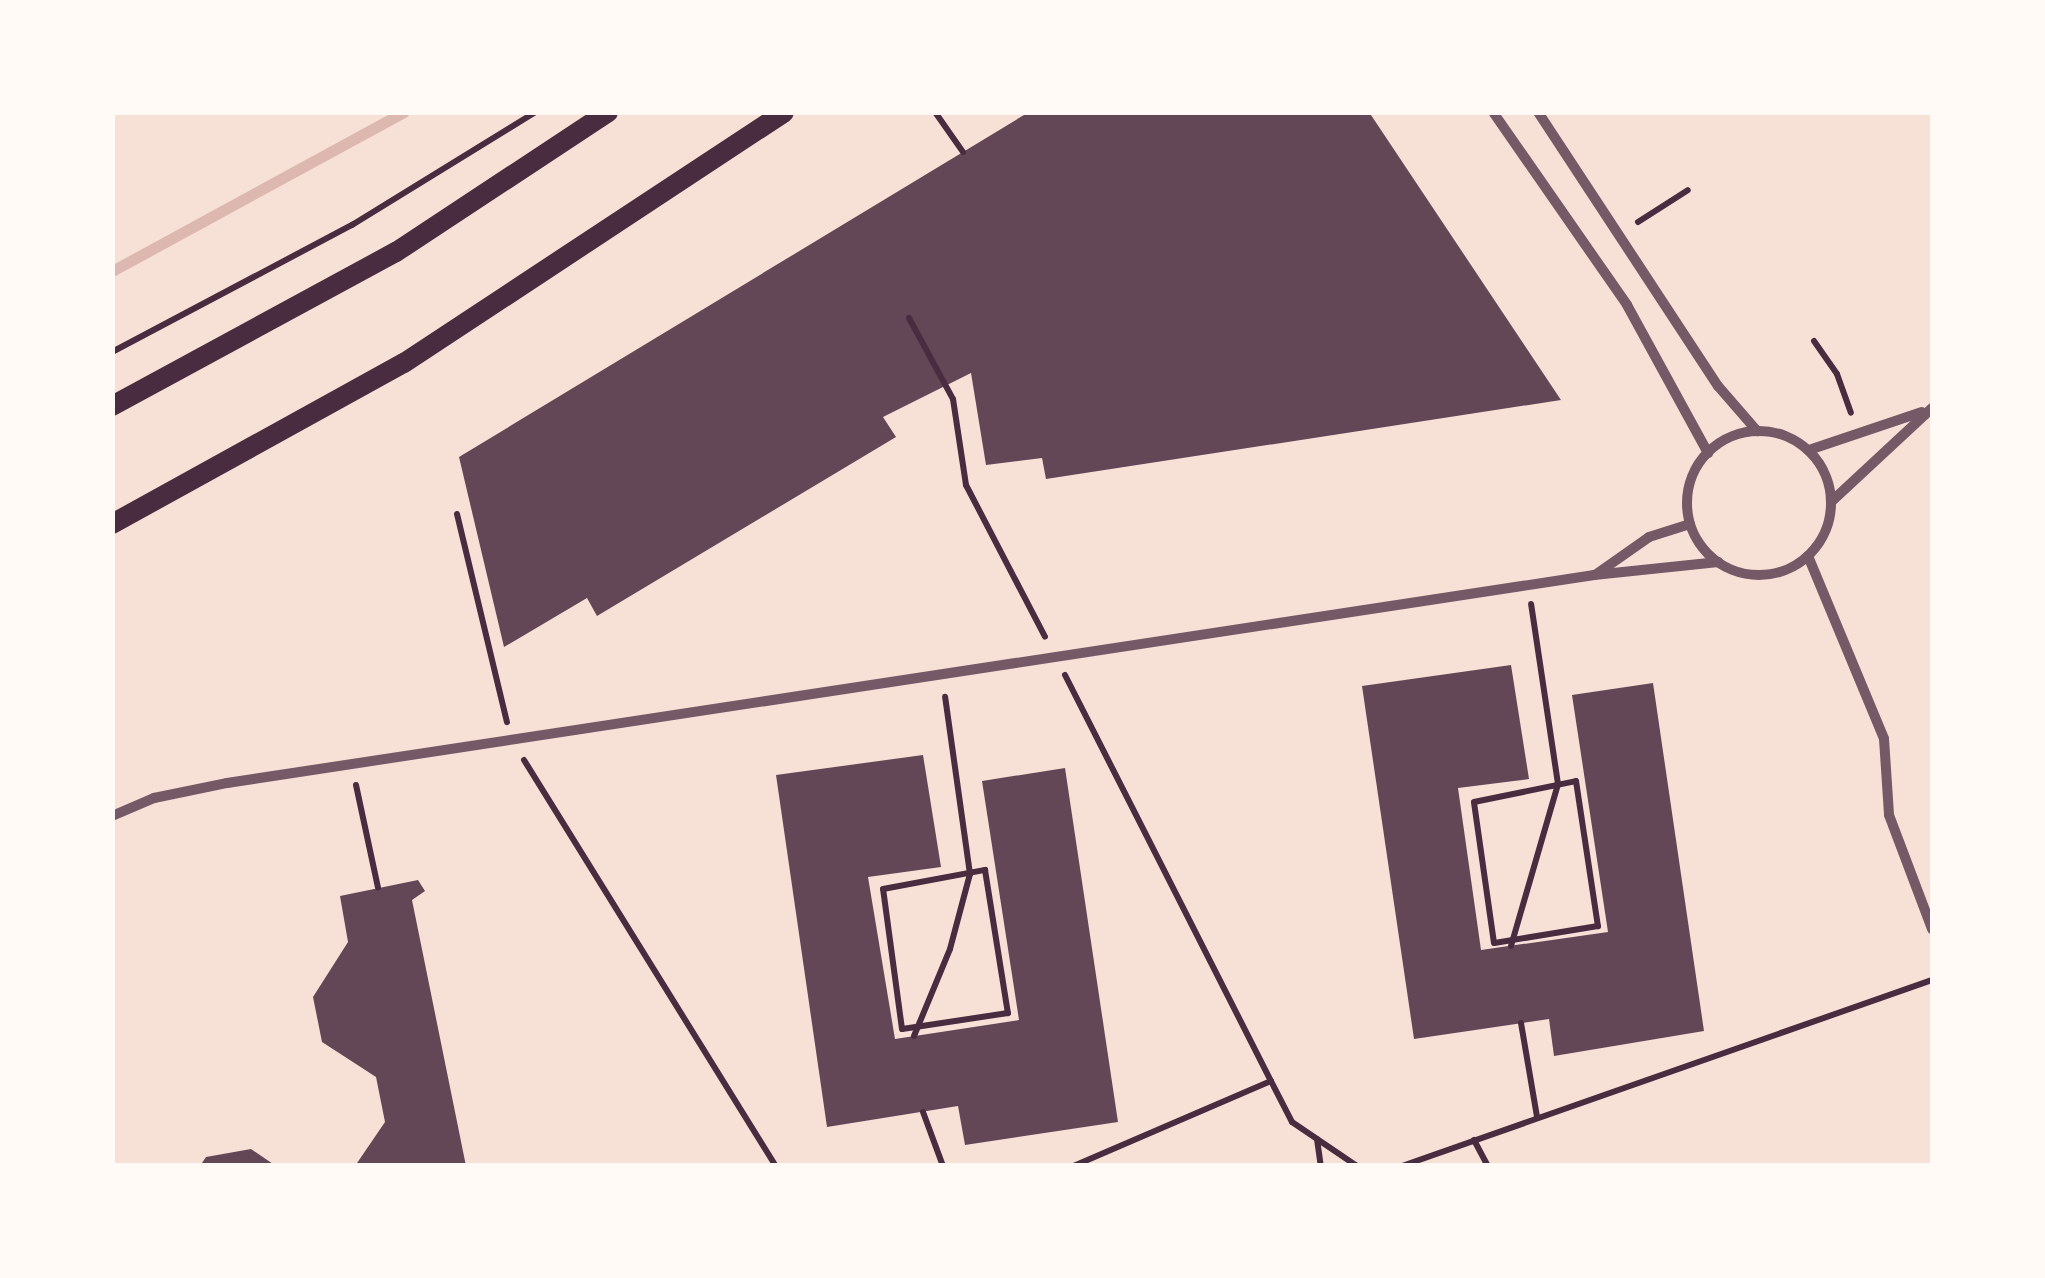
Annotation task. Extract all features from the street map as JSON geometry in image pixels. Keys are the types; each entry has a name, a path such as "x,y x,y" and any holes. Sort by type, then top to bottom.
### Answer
{"main road":[{"path":"112,406 396,252 608,112"},
{"path":"112,524 404,363 784,112"}],"street":[{"path":"1493,112 1627,305 1708,453"},
{"path":"1538,112 1718,386 1758,431"},
{"path":"1809,450 1932,408"},
{"path":"1832,501 1932,408"},
{"path":"1758,431 1780,434 1809,450 1826,473 1832,501 1824,537 1808,556 1771,575 1743,574 1718,562 1690,524 1689,486 1708,453 1730,437 1758,431"},
{"path":"1594,575 1649,537 1690,524"},
{"path":"1808,556 1884,739 1889,816 1932,929"},
{"path":"112,816 184,790 1594,575 1718,562"}],"path":[{"path":"112,352 352,225 536,112"},
{"path":"935,112 963,152"},
{"path":"1620,233 1688,190"},
{"path":"908,318 953,399 966,486 1270,1081 1292,1122 1357,1166"},
{"path":"1814,342 1837,374 1857,432"},
{"path":"457,514 512,740 776,1166"},
{"path":"1512,943 1558,784 1528,588"},
{"path":"914,1036 950,949 970,874 942,676"},
{"path":"352,764 378,888"},
{"path":"1576,781 1598,926 1494,943 1474,802 1558,784 1576,781"},
{"path":"985,870 1008,1013 902,1028 884,889 970,874 985,870"},
{"path":"1402,1166 1932,980"},
{"path":"1521,1023 1537,1117"},
{"path":"1074,1166 1270,1081"},
{"path":"923,1112 943,1166"},
{"path":"1317,1138 1321,1166"},
{"path":"1474,1140 1488,1166"}],"building":[{"path":"1029,112 1369,112 1561,400 1046,479 1042,458 986,465 971,373 883,417 896,437 597,616 587,598 504,647 459,457"},
{"path":"1511,665 1529,779 1458,788 1481,950 1608,932 1572,695 1653,683 1704,1031 1554,1056 1549,1019 1414,1039 1362,686"},
{"path":"923,755 941,867 868,877 895,1039 1019,1020 982,781 1065,768 1118,1122 965,1145 958,1106 827,1127 776,775"},
{"path":"418,880 425,891 412,900 466,1166 355,1166 385,1122 376,1077 322,1042 313,997 348,942 340,896"},
{"path":"251,1149 276,1166 200,1166 206,1157"}],"waterway":[{"path":"112,271 404,112"}]}
